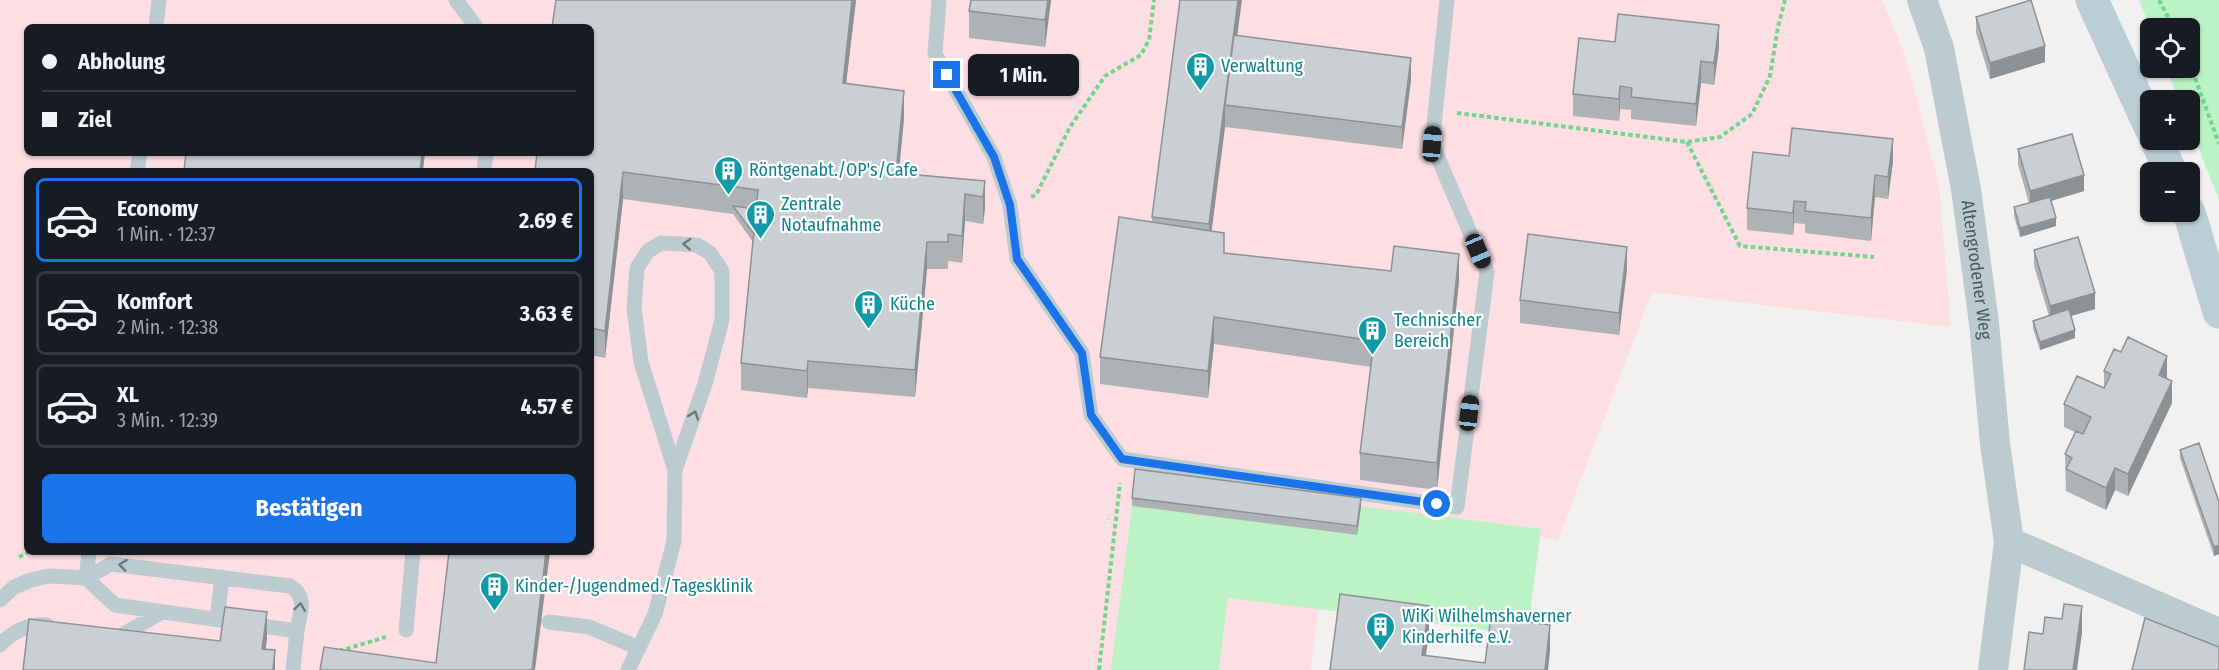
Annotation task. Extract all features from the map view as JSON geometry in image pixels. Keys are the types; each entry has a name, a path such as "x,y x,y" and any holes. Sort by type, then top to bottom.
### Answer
{"main road":[{"path":"2092,0 2140,105"},
{"path":"2192,222 2219,312"}],"street":[{"name":"Altengrodener Weg","path":"1922,0 1939,48 1966,189 1984,323 1995,444 2010,542 1993,670"},
{"path":"2010,542 2219,633"}],"lane":[{"path":"156,24 159,0"},
{"path":"456,0 474,24"},
{"path":"939,0 935,54 994,157 1010,205 1017,259 1082,353 1091,415 1122,459 1457,507 1487,272 1432,144 1447,0"},
{"path":"628,670 655,614 674,541 675,470 705,384 722,320 722,271 710,253 697,244 662,243 648,251 637,268 634,308 640,362 675,470"},
{"path":"86,578 89,555"},
{"path":"406,630 413,555"},
{"path":"0,600 14,587 32,580 49,576 86,578 111,564 290,586 298,591 302,598 293,663"},
{"path":"217,619 222,577"},
{"path":"86,578 115,605 297,631"},
{"path":"139,639 115,635 162,612"},
{"path":"549,622 589,627 639,648"},
{"path":"0,645 16,632 32,625 66,628"}],"path":[{"path":"1010,205 1036,195 1070,127 1105,76 1141,55 1149,40 1154,0"},
{"path":"1435,111 1687,142 1720,137 1752,114 1770,76 1785,0"},
{"path":"2159,0 2169,18"},
{"path":"2195,78 2219,144"},
{"path":"1687,142 1740,246 1874,257"},
{"path":"1098,670 1122,459"},
{"path":"293,663 317,658 406,630"}],"shaded area":[{"path":"0,0 1882,0 1905,55 1939,185 1951,327 1652,292 1558,540 1330,507 1311,670 0,670"}],"green space":[{"path":"2139,0 2219,0 2219,200 2199,150 2200,90 2175,90 2170,78 2200,78 2200,18 2146,18"},
{"path":"1132,506 1357,535 1361,506 1541,529 1527,635 1228,598 1219,670 1111,670"}],"building":[{"name":"Röntgenabt./OP's/Cafe","path":"556,0 852,0 843,83 904,91 896,173 985,181 983,197 965,194 962,236 948,234 948,242 927,242 915,370 808,361 807,371 741,363 758,190 623,172 605,331 594,329 594,168 535,168 537,156 594,156 594,24 552,24"},
{"path":"971,0 1048,0 1045,20 969,11"},
{"name":"Verwaltung","path":"1180,0 1238,0 1209,224 1152,217"},
{"path":"2031,0 2045,46 1990,63 1976,17"},
{"path":"1618,14 1719,25 1714,63 1701,61 1696,104 1631,97 1632,88 1620,86 1619,99 1573,94 1579,38 1615,42"},
{"path":"1234,35 1411,58 1402,127 1225,105"},
{"path":"1792,128 1893,139 1888,177 1875,175 1871,218 1805,211 1806,202 1794,201 1793,213 1747,208 1753,152 1789,156"},
{"path":"2072,134 2084,175 2030,191 2018,149"},
{"path":"186,156 422,156 420,168 184,168"},
{"path":"2050,197 2056,218 2020,228 2014,207"},
{"path":"733,206 756,209 754,234"},
{"name":"Technischer Bereich","path":"1119,217 1224,233 1224,253 1391,271 1394,246 1459,254 1437,463 1360,453 1374,341 1214,317 1208,371 1100,357"},
{"path":"1528,234 1627,247 1619,313 1520,300"},
{"path":"2078,237 2095,293 2050,306 2034,250"},
{"path":"2069,309 2075,330 2040,342 2033,321"},
{"path":"2128,337 2167,356 2159,375 2172,381 2128,474 2115,468 2106,488 2066,469 2072,458 2065,454 2076,431 2083,434 2091,417 2064,404 2077,376 2104,388 2111,374 2104,371 2114,349 2121,352"},
{"path":"2199,443 2219,502 2219,545 2214,547 2180,450"},
{"path":"1135,469 1361,498 1357,526 1132,498"},
{"name":"Kinder-/Jugendmed./Tagesklinik","path":"449,555 546,555 532,670 320,670 324,647 436,663"},
{"path":"1340,594 1429,606 1422,655 1485,663 1491,617 1550,625 1545,670 1330,670"},
{"path":"2064,604 2082,606 2073,670 2024,670 2029,632 2043,634 2045,617 2062,619"},
{"path":"225,607 267,612 262,649 275,650 273,670 23,670 29,619 220,641"},
{"path":"2145,618 2219,647 2219,670 2132,670"}],"place":[{"name":"Verwaltung","path":"1200,92"},
{"name":"Röntgenabt./OP's/Cafe","path":"728,196"},
{"name":"Zentrale Notaufnahme","path":"760,240"},
{"name":"Küche","path":"869,330"},
{"name":"Technischer Bereich","path":"1373,356"},
{"name":"Kinder-/Jugendmed./Tagesklinik","path":"494,612"},
{"name":"WiKi Wilhelmshaverner Kinderhilfe e.V.","path":"1381,652"}],"route":[{"path":"947,75 994,157 1010,205 1017,259 1082,353 1091,415 1122,459 1437,504"}]}
